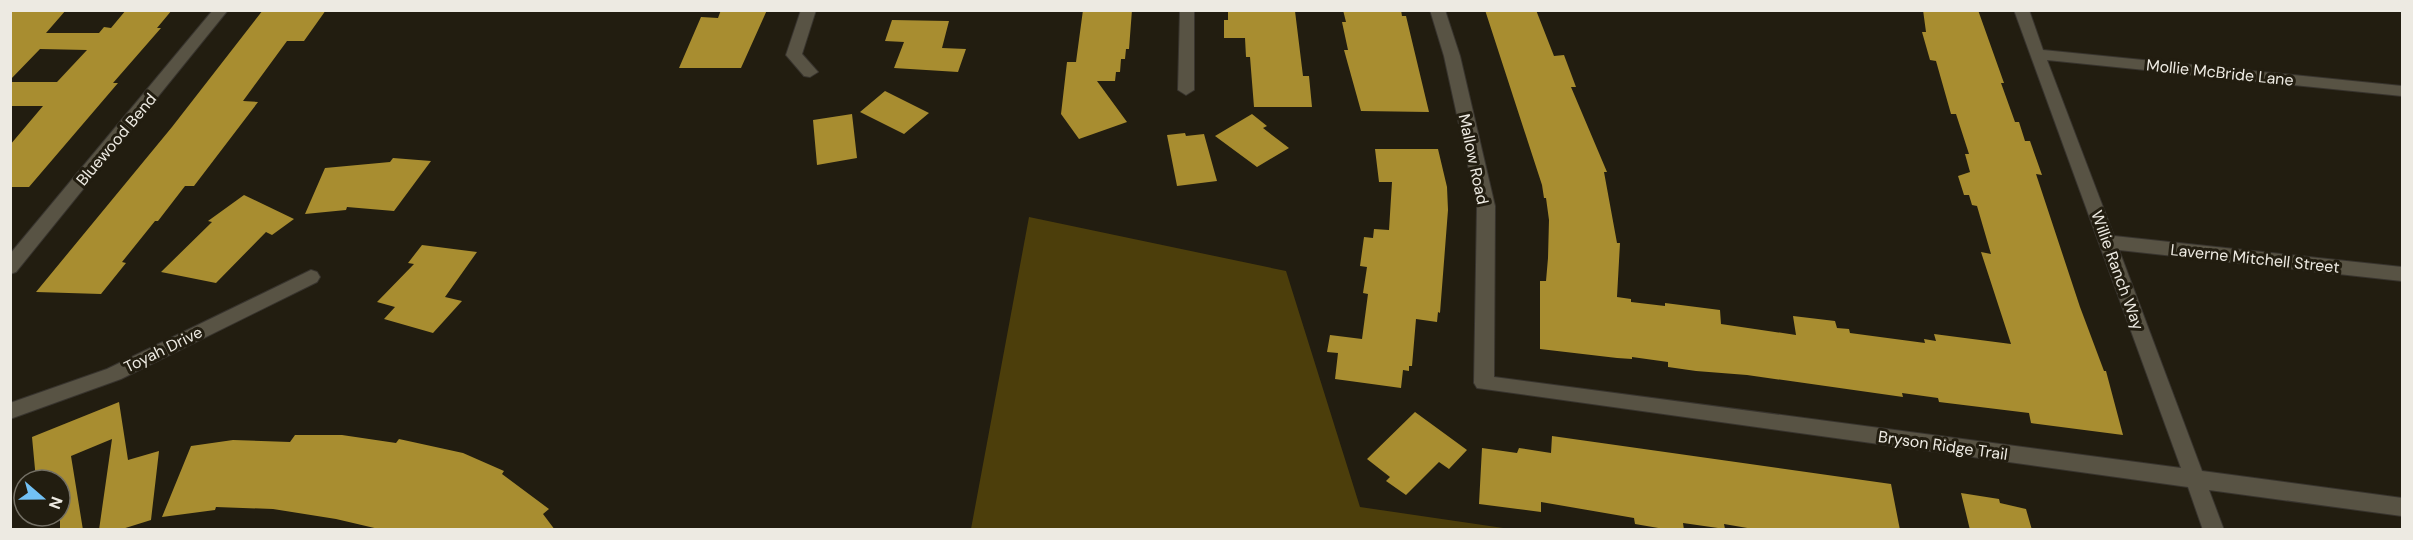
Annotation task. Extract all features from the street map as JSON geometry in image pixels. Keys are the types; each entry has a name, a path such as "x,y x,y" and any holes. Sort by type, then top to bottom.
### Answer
{"street":[{"name":"Bluewood Bend","path":"10,267 221,10"},
{"path":"809,10 794,55 810,72"},
{"path":"1186,90 1187,10"},
{"name":"Mallow Road","path":"1437,10 1452,56 1486,207 1484,383"},
{"name":"Willie Ranch Way","path":"2021,10 2214,530"},
{"name":"Mollie McBride Lane","path":"2037,54 2403,91"},
{"name":"Laverne Mitchell Street","path":"2107,242 2403,274"},
{"name":"Toyah Drive","path":"10,411 114,374 311,277"},
{"name":"Bryson Ridge Trail","path":"1484,383 2403,507"}],"shaded area":[{"path":"1029,217 1286,271 1360,507 1510,529 971,529"}],"building":[{"path":"10,10 66,10 46,33 99,33 104,27 111,28 126,10 172,10 157,28 161,28 113,83 118,83 29,187 10,187 10,145 43,106 10,106 10,82 57,82 87,50 40,49 10,80"},
{"path":"263,10 326,10 304,41 287,41 243,101 258,102 194,186 185,186 158,221 155,221 122,262 126,263 101,294 36,292 172,127"},
{"path":"721,10 767,10 741,68 679,68 701,17 718,18"},
{"path":"1083,10 1132,10 1129,49 1126,49 1125,59 1121,59 1120,72 1116,72 1115,81 1097,81 1127,122 1079,139 1061,114 1067,62 1076,62"},
{"path":"1228,10 1295,11 1303,76 1309,76 1312,107 1254,107 1250,57 1246,57 1245,38 1224,38 1224,20 1228,20"},
{"path":"1343,10 1401,10 1402,16 1406,16 1429,112 1361,111 1344,50 1348,50 1342,22 1346,22"},
{"path":"1485,10 1536,10 1554,56 1564,55 1576,87 1571,87 1607,172 1604,172 1617,243 1620,243 1617,297 1631,299 1631,302 1665,306 1665,303 1720,310 1721,324 1796,335 1793,316 1835,321 1837,328 1849,329 1850,333 1925,343 1924,339 1936,341 1934,334 2011,344 1981,252 1991,254 1977,206 1972,205 1969,195 1964,195 1958,176 1970,172 1965,154 1969,154 1956,114 1951,114 1936,61 1930,60 1922,32 1926,32 1923,10 1978,10 2015,122 2019,122 2025,141 2030,141 2042,175 2036,174 2080,307 2104,371 2106,371 2123,435 2031,423 2029,413 1939,402 1938,398 1902,393 1903,397 1747,375 1696,371 1668,367 1668,362 1632,357 1632,359 1617,358 1540,349 1540,281 1546,281 1548,258 1549,220 1546,198 1544,198 1542,185"},
{"path":"892,20 949,21 942,48 966,49 958,72 894,68 904,42 885,41"},
{"path":"885,91 929,113 904,134 860,112"},
{"path":"852,114 857,158 817,165 813,120"},
{"path":"1252,114 1267,126 1263,128 1289,148 1257,167 1215,136"},
{"path":"1185,133 1186,136 1204,134 1217,181 1177,186 1167,135"},
{"path":"1375,149 1438,149 1447,187 1448,210 1440,313 1438,312 1437,322 1416,319 1412,366 1409,366 1409,371 1403,370 1401,388 1335,379 1338,353 1327,352 1330,335 1362,339 1368,294 1363,293 1367,267 1360,266 1364,237 1373,238 1374,229 1389,230 1392,182 1379,182"},
{"path":"393,158 431,161 394,211 347,207 346,210 305,214 325,168 390,162"},
{"path":"244,195 294,219 272,235 266,232 216,283 161,272 212,222 208,221"},
{"path":"422,245 477,252 445,297 462,301 433,333 384,319 395,307 377,302 414,264 408,263"},
{"path":"119,402 128,460 159,451 151,520 119,530 99,530 112,439 71,456 83,530 60,530 60,528 72,528 72,468 35,468 32,437"},
{"path":"1415,412 1467,450 1449,469 1439,462 1406,495 1386,481 1390,477 1367,459"},
{"path":"295,435 342,435 396,443 399,439 463,453 504,471 502,474 549,509 543,514 555,530 383,530 336,519 273,509 216,507 215,510 162,517 191,446 233,440 290,442"},
{"path":"1552,436 1891,484 1900,530 1759,530 1724,524 1725,529 1683,523 1684,530 1670,530 1635,524 1634,518 1541,502 1541,512 1479,504 1482,448 1517,453 1519,448 1551,453"},
{"path":"1961,493 1999,499 2000,503 2026,509 2032,530 1970,530"}]}
